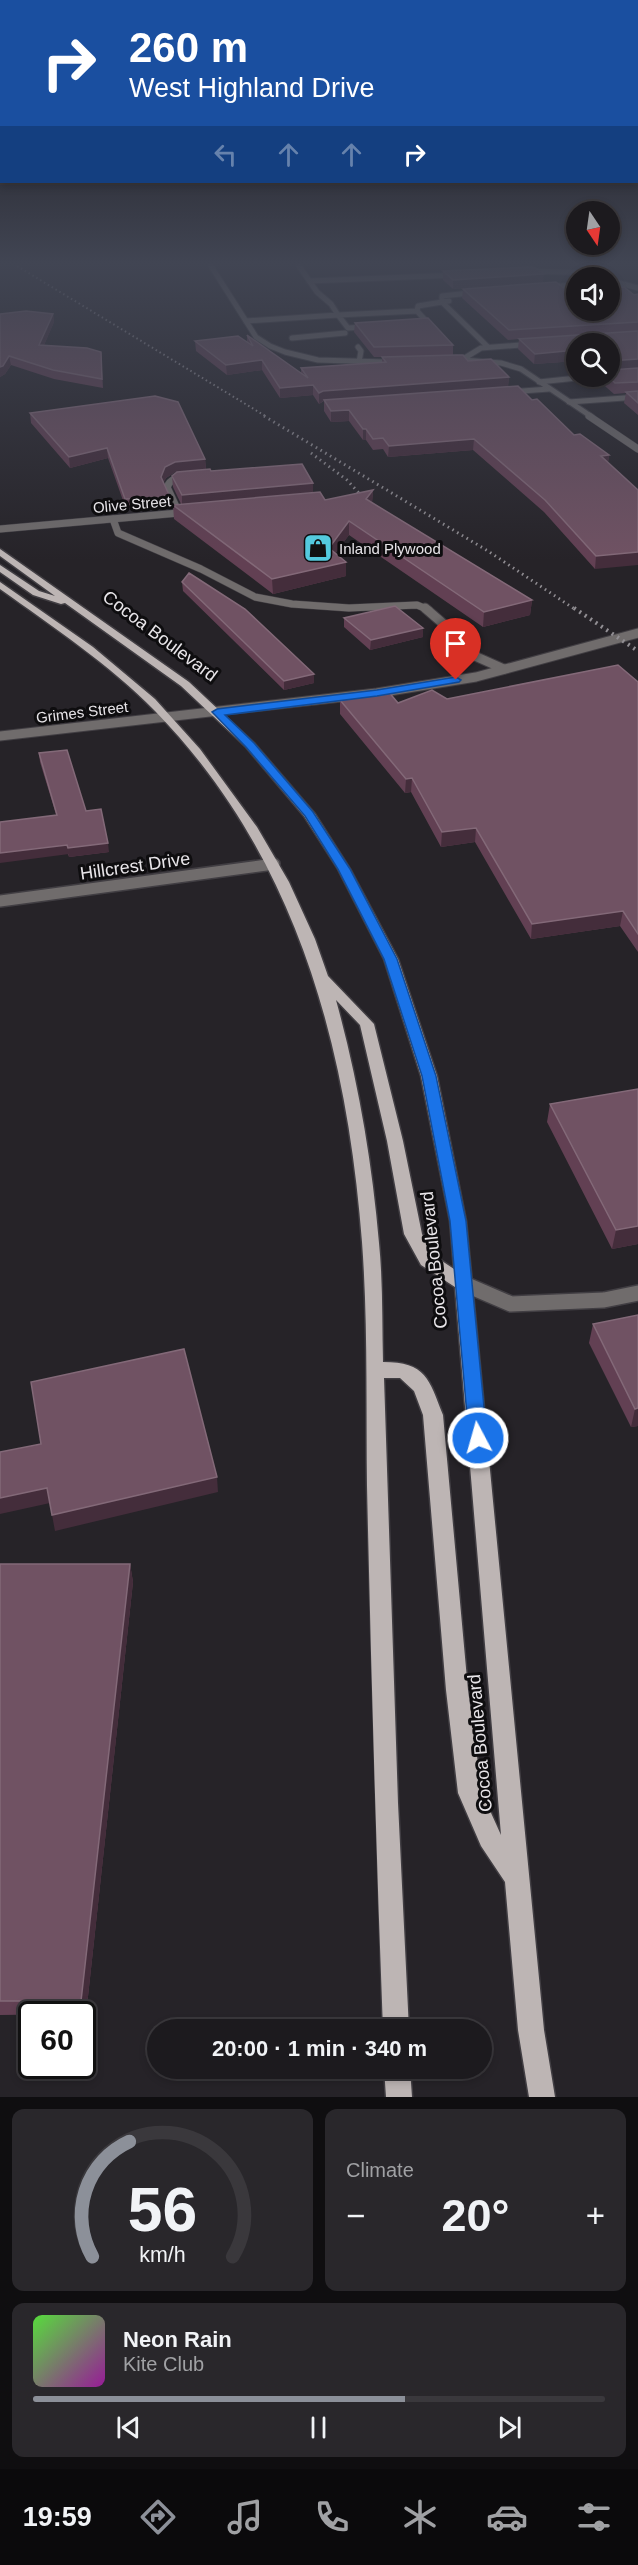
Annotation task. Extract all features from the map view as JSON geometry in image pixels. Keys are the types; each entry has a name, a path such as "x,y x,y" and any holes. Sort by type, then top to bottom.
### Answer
{"main road":[{"name":"Cocoa Boulevard","path":"0,552 162,666 217,712 250,745 309,814 344,869 391,959 429,1076 458,1221 531,2030 542,2097"},
{"path":"0,568 36,593 76,605"},
{"path":"0,585 117,671 167,717 222,785 274,864 297,910 322,977 355,1108 365,1174 371,1246 386,1792 396,2019"},
{"path":"322,977 367,1024 413,1234 427,1260 462,1283"},
{"path":"375,1370 404,1370 422,1386 434,1416 457,1690 470,1792 489,1838 518,1881"},
{"path":"398,2079 399,2097"}],"street":[{"path":"504,364 521,369 638,449"},
{"path":"538,382 566,379"},
{"path":"502,393 549,389"},
{"path":"569,402 638,397"},
{"path":"179,513 167,487 169,482 176,478 196,476"},
{"name":"Olive Street","path":"0,529 202,511"},
{"path":"113,519 118,533 201,569 255,597 292,604 349,608 417,605 430,610 477,657 504,669"},
{"name":"Grimes Street","path":"0,736 377,693 476,677 638,633"},
{"name":"Hillcrest Drive","path":"0,901 274,864"},
{"path":"462,1283 511,1304 604,1300 638,1293"}],"building":[{"path":"34,364 101,364 102,379 53,370"},
{"path":"264,364 288,364 308,378 301,368 360,364 496,364 509,377 319,393 313,385 280,388"},
{"path":"638,368 638,382 620,383 620,369"},
{"path":"518,386 532,400 537,399 574,435 580,434 609,455 601,456 638,490 638,552 596,556 545,500 474,439 389,446 383,438 373,439 349,410 331,411 324,400"},
{"path":"638,391 638,403 626,392"},
{"path":"155,396 178,402 205,459 175,462 165,467 161,477 170,497 125,499 107,448 69,457 30,413"},
{"path":"302,464 313,483 182,495 172,476 177,472"},
{"path":"373,490 366,499 532,600 484,612 349,521 329,548 346,562 272,579 173,505 320,492 325,500"},
{"path":"189,573 245,609 314,674 284,681 182,582"},
{"path":"395,606 423,628 371,640 344,618"},
{"path":"618,665 638,682 638,934 623,911 532,924 476,828 442,832 412,778 406,779 340,700 388,691 398,703 432,690 447,699"},
{"path":"67,750 86,811 101,809 108,843 0,853 0,822 57,815 39,753"},
{"path":"638,1089 638,1226 616,1230 550,1104"},
{"path":"638,1315 638,1408 635,1409 593,1324"},
{"path":"184,1349 217,1477 52,1515 47,1488 0,1498 0,1452 41,1444 31,1382"},
{"path":"0,1564 130,1564 81,2001 0,2001"}],"railway":[{"path":"179,364 267,417"},
{"path":"264,416 488,551 576,610"},
{"path":"311,453 347,480 369,504"},
{"path":"574,608 638,651"}],"place":[{"name":"Inland Plywood","path":"318,548"}],"route":[{"path":"456,680 377,693 217,712 250,745 309,814 344,869 391,959 429,1076 458,1221 478,1438"}]}
